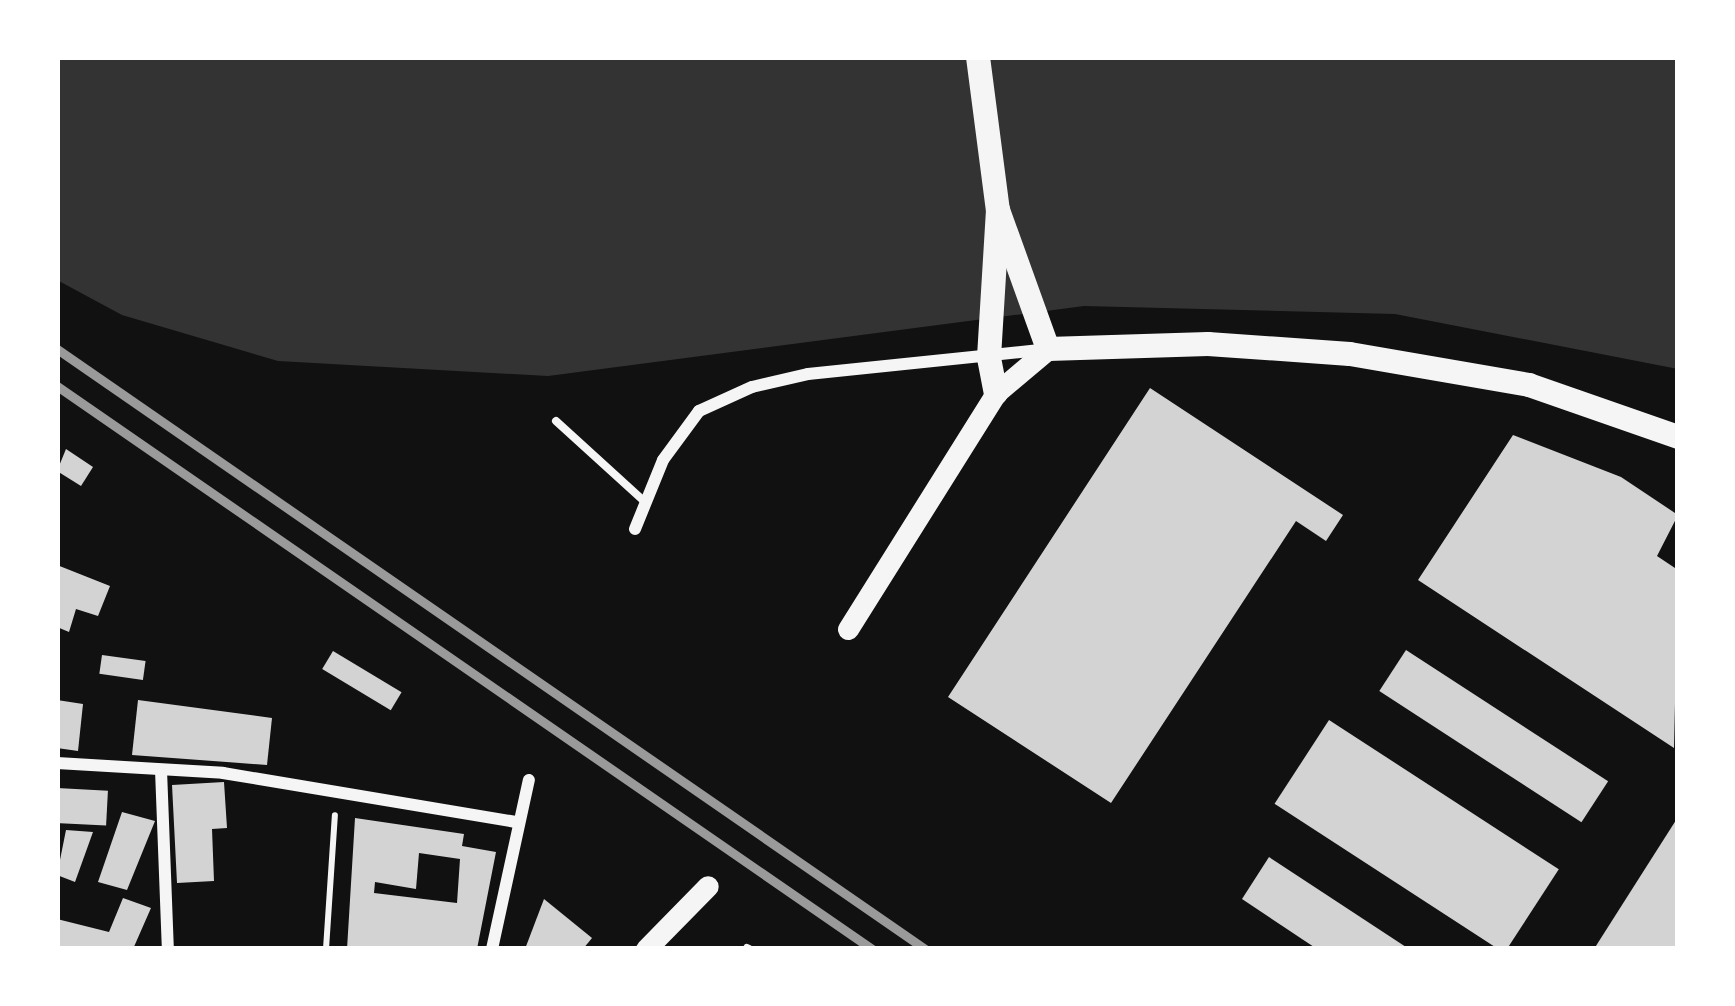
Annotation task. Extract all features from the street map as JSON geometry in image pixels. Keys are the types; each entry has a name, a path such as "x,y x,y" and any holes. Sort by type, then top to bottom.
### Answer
{"main road":[{"path":"978,57 998,210 988,358 996,394"},
{"path":"998,210 1048,350"},
{"path":"848,628 996,394 1048,350 1208,344 1350,354 1529,385 1678,437"},
{"path":"646,949 708,886"}],"street":[{"path":"635,530 663,460 699,412 752,387 808,374 1048,350"},
{"path":"57,763 161,770 338,792 516,822"},
{"path":"161,770 168,949"},
{"path":"492,949 516,822 529,780"}],"lane":[{"path":"556,421 646,503"}],"path":[{"path":"326,949 338,792"}],"shaded area":[{"path":"57,57 1678,57 1678,369 1395,314 1084,306 548,376 278,361 122,315 57,280"}],"building":[{"path":"1150,388 1343,515 1326,541 1296,521 1111,803 948,697"},
{"path":"1513,435 1621,477 1678,515 1657,556 1678,570 1674,748 1418,580"},
{"path":"66,449 93,467 81,486 57,471"},
{"path":"57,565 110,586 98,616 76,609 69,632 57,627"},
{"path":"1406,650 1608,781 1581,822 1379,691"},
{"path":"333,651 402,692 391,710 322,669"},
{"path":"102,655 146,661 143,680 99,674"},
{"path":"57,700 83,704 78,751 57,748"},
{"path":"138,700 272,718 267,765 132,755"},
{"path":"1329,720 1559,869 1507,949 1498,949 1275,804"},
{"path":"224,782 227,828 212,829 214,881 177,883 172,785"},
{"path":"57,788 108,791 106,826 57,823"},
{"path":"122,812 155,821 127,890 98,882"},
{"path":"1678,817 1678,949 1594,949"},
{"path":"355,818 464,834 462,846 496,852 477,949 347,949","holes":["419,853 460,859 457,903 374,893 375,882 416,889"]},
{"path":"66,830 93,832 75,882 57,875"},
{"path":"1269,857 1409,949 1317,949 1242,899"},
{"path":"123,898 151,908 133,949 57,949 57,919 109,932"},
{"path":"544,899 592,938 583,949 525,949"}],"railway":[{"path":"57,349 925,949"},
{"path":"57,386 872,949"}]}
